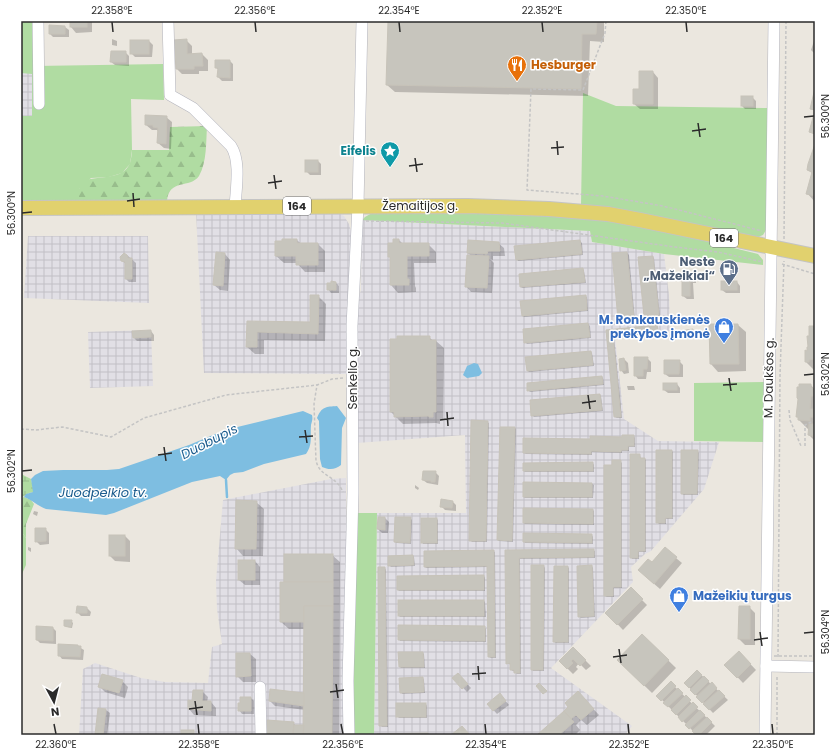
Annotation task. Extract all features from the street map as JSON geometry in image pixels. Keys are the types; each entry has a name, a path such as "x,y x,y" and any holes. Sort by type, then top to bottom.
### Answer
{"main road":[{"name":"Žemaitijos g.","path":"21,208 468,206 574,211 608,214 776,243 815,256"}],"street":[{"path":"38,21 39,104"},
{"path":"168,21 170,95 194,108 231,146 234,151 237,164 235,206"},
{"name":"Senkelio g.","path":"349,735 348,681 353,492 352,326 358,206 362,21"},
{"name":"M. Daukšos g.","path":"766,735 772,661 771,263 776,243 774,21"},
{"path":"772,661 815,667"},
{"path":"260,687 261,735"}],"path":[{"path":"606,21 606,33 583,90 531,89 527,190 603,196 664,206 776,243"},
{"path":"777,735 772,661 783,264 776,243 784,222 786,21"},
{"path":"357,221 502,223 718,252 783,264 815,274"},
{"path":"21,429 36,430 62,427 111,437 144,418 226,395 317,385 332,379 353,378"},
{"path":"317,385 314,404 316,461 320,472 338,484 343,492"},
{"path":"789,410 790,420 801,446"},
{"path":"805,446 805,425 815,420"},
{"path":"772,661 815,656"}],"shaded area":[{"path":"21,73 32,73 32,116 21,116"},
{"path":"196,212 225,214 338,213 344,216 351,231 348,374 204,373"},
{"path":"362,220 590,231 592,242 664,254 669,295 670,331 615,338 624,419 658,441 719,442 704,489 651,551 645,554 631,567 633,582 551,668 632,726 625,735 374,735 377,513 466,513 465,435 357,443 357,303 361,290"},
{"path":"28,236 148,236 149,303 24,298"},
{"path":"151,330 153,386 90,388 88,332"},
{"path":"346,478 346,735 79,735 83,669 95,663 141,678 165,682 208,683 212,647 222,644 217,609 216,581 223,500 331,479"}],"green space":[{"path":"21,21 35,21 35,66 163,64 164,100 131,99 132,150 130,164 122,173 109,177 91,178 79,189 79,201 21,202 21,116 32,116 32,74 21,73"},
{"path":"583,93 616,106 768,108 766,230 763,235 758,237 581,205"},
{"path":"207,126 205,158 199,176 195,180 176,186 172,189 167,201 79,201 79,189 83,181 122,173 127,169 130,163 132,150 169,150 170,127"},
{"path":"444,210 600,219 657,229 758,254 763,260 763,265 664,254 592,242 590,231 362,220 372,213"},
{"path":"764,382 765,442 694,441 694,383"},
{"path":"21,471 23,475 31,479 34,492 21,498"},
{"path":"24,497 31,500 34,504 26,524 26,538 21,531 21,498"},
{"path":"356,513 377,513 374,735 353,735"},
{"path":"21,531 26,538 26,565 21,576"}],"water":[{"path":"474,363 478,364 482,373 479,376 467,378 463,375 467,366"},
{"path":"337,406 346,418 342,428 341,465 334,469 330,469 322,467 320,459 319,421 317,418 323,409"},
{"name":"Juodpelkio tv.","path":"303,411 312,415 310,443 306,454 264,464 243,472 234,473 226,480 220,476 192,482 106,515 46,509 24,497 26,494 33,492 31,479 43,471 119,469 189,445 225,430"}],"building":[{"path":"70,21 87,21 87,27 70,27"},
{"path":"388,21 597,21 596,34 582,34 581,89 386,85"},
{"path":"49,25 65,26 65,34 49,34"},
{"path":"187,39 187,54 202,53 203,66 194,66 194,69 176,69 174,40"},
{"path":"130,40 149,40 149,54 130,54"},
{"path":"111,51 126,51 126,62 110,62"},
{"path":"215,60 230,60 230,78 217,77 218,68 215,68"},
{"path":"639,71 653,71 653,104 633,104 633,89 639,89"},
{"path":"815,88 815,110 810,109"},
{"path":"741,96 753,96 753,106 741,106"},
{"path":"815,110 815,134 809,132"},
{"path":"145,115 167,116 166,144 157,143 158,128 153,127 153,125 145,125"},
{"path":"815,144 815,196 806,194 812,172 807,170 808,164"},
{"path":"305,160 318,160 318,172 305,172"},
{"path":"282,239 297,239 297,243 318,243 318,265 296,265 296,256 275,256 275,241 282,241"},
{"path":"393,239 399,239 399,243 429,243 429,256 407,256 407,279 409,279 409,285 390,285 390,257 388,257 388,243 393,243"},
{"path":"468,240 499,242 500,251 488,251 487,254 467,253"},
{"path":"580,240 582,254 516,260 514,246"},
{"path":"216,252 225,253 223,286 213,285"},
{"path":"627,252 634,318 618,320 612,253"},
{"path":"124,253 128,258 132,258 132,279 125,279 125,262 121,261 120,257"},
{"path":"467,255 489,256 487,288 465,287"},
{"path":"653,256 659,315 644,316 638,257"},
{"path":"583,268 585,282 520,287 519,274"},
{"path":"682,273 692,273 692,280 690,280 690,296 682,296"},
{"path":"331,281 336,282 336,290 327,290 327,283 331,283"},
{"name":"Neste „Mažeikiai“","path":"721,281 737,281 737,290 721,290"},
{"path":"310,295 319,295 318,334 257,332 257,347 246,347 247,321 310,322"},
{"path":"586,295 587,310 522,316 520,301"},
{"path":"588,323 590,337 524,343 523,329"},
{"name":"M. Ronkauskienės prekybos įmonė","path":"709,324 738,324 739,364 710,364"},
{"path":"657,325 658,332 613,336 621,417 614,417 606,330"},
{"path":"809,326 814,326 815,328 815,359 805,362 805,350 807,351 808,347 807,336 809,336"},
{"path":"693,329 693,335 680,336 680,331"},
{"path":"151,330 151,337 133,338 132,331"},
{"path":"397,336 430,336 430,340 436,340 436,412 433,412 433,417 394,417 394,412 390,412 390,339 397,339"},
{"path":"591,351 593,365 527,371 525,357"},
{"path":"634,357 648,357 647,369 643,369 643,376 634,376"},
{"path":"624,358 626,370 620,371 619,359"},
{"path":"664,360 680,360 679,374 664,374"},
{"path":"602,376 603,384 527,391 527,383"},
{"path":"663,383 677,383 677,390 663,390"},
{"path":"799,384 811,384 811,388 813,388 810,409 813,409 813,417 810,417 810,421 798,420 798,417 796,417 798,399 797,387 799,387"},
{"path":"600,394 602,410 531,416 530,400"},
{"path":"471,420 488,421 486,541 469,541"},
{"path":"809,424 815,424 815,437 808,435"},
{"path":"500,427 515,427 512,541 497,540"},
{"path":"622,435 634,435 634,446 628,446 628,450 621,450 621,452 591,451 591,454 523,453 523,438 590,439 590,436 622,437"},
{"path":"656,450 672,450 672,518 665,518 665,523 656,523"},
{"path":"681,450 698,450 697,494 681,494"},
{"path":"630,454 640,454 640,458 645,458 645,551 638,551 638,558 630,558"},
{"path":"612,460 621,460 621,587 613,587 613,596 604,596 604,465 612,465"},
{"path":"593,462 593,471 523,471 523,463"},
{"path":"423,471 436,471 435,482 422,480"},
{"path":"523,482 592,483 592,497 523,497"},
{"path":"441,499 453,501 452,508 440,507"},
{"path":"236,500 257,501 256,549 235,549"},
{"path":"523,508 593,509 593,524 523,523"},
{"path":"378,517 385,517 385,530 377,529"},
{"path":"395,517 411,517 410,543 394,542"},
{"path":"421,518 437,518 437,543 421,543"},
{"path":"35,528 46,528 46,541 35,542"},
{"path":"523,533 592,534 592,543 523,542"},
{"path":"109,535 125,535 125,556 109,556"},
{"path":"665,547 677,557 654,584 638,570 648,559 652,562"},
{"path":"594,549 594,557 519,558 520,673 514,673 514,670 510,670 510,663 506,664 505,550"},
{"path":"494,550 495,657 488,657 487,566 424,567 424,551"},
{"path":"284,554 333,554 333,582 284,582"},
{"path":"413,555 414,565 388,566 388,556"},
{"path":"238,560 255,560 255,580 238,580"},
{"path":"531,565 544,565 543,670 531,670"},
{"path":"592,565 594,616 578,617 577,566"},
{"path":"554,566 568,566 568,642 553,642"},
{"path":"378,567 385,567 387,726 379,726"},
{"path":"484,575 484,590 397,590 397,576"},
{"path":"280,582 333,582 333,606 304,606 304,622 280,622"},
{"path":"631,587 643,599 617,625 605,613"},
{"path":"398,600 484,600 484,616 398,616"},
{"path":"77,606 87,607 87,613 76,613"},
{"path":"304,606 333,606 332,735 303,735"},
{"path":"739,606 750,606 750,639 738,639"},
{"path":"64,620 72,620 71,627 64,626"},
{"path":"398,625 485,626 485,641 398,640"},
{"path":"36,626 53,627 53,641 36,640"},
{"path":"642,634 669,660 644,686 617,660"},
{"path":"58,644 81,646 80,657 58,656"},
{"path":"573,647 586,660 580,666 573,659 571,661 573,663 567,669 559,661"},
{"path":"739,651 751,664 737,678 724,665"},
{"path":"398,652 423,652 424,667 399,667"},
{"path":"236,653 250,653 251,676 236,677"},
{"path":"697,670 702,675 689,688 684,683"},
{"path":"458,673 468,684 462,689 452,678"},
{"path":"102,674 123,680 119,693 98,687"},
{"path":"704,676 709,681 695,695 690,690"},
{"path":"423,677 424,692 400,693 399,678"},
{"path":"671,681 676,686 661,701 656,696"},
{"path":"712,682 717,688 702,703 696,697"},
{"path":"539,683 547,691 543,694 536,686"},
{"path":"678,688 683,693 668,707 663,703"},
{"path":"270,689 304,693 304,706 269,701"},
{"path":"193,690 203,690 202,701 211,701 211,711 188,709 188,700 192,701"},
{"path":"719,690 725,696 709,710 703,704"},
{"path":"578,691 594,709 581,720 576,715 571,719 564,711 568,707 565,703"},
{"path":"500,693 506,701 493,711 487,704"},
{"path":"686,695 691,700 676,715 671,710"},
{"path":"240,697 251,697 251,711 238,711"},
{"path":"693,702 698,707 682,722 678,717"},
{"path":"396,703 426,703 426,717 396,717"},
{"path":"98,708 106,709 103,735 95,735"},
{"path":"700,710 705,715 689,729 685,725"},
{"path":"564,711 574,722 559,735 537,735"},
{"path":"707,717 712,722 699,735 696,735 692,731"},
{"path":"267,720 294,722 293,735 266,735"},
{"path":"294,725 304,725 303,735 293,735"},
{"path":"462,726 470,735 451,735"},
{"path":"181,730 194,730 194,735 181,735"},
{"path":"428,733 428,735 377,735 377,734"}],"waterway":[{"path":"226,480 227,497"}],"place":[{"name":"Hesburger","path":"517,82"},
{"name":"Eifelis","path":"390,168"},
{"name":"Neste „Mažeikiai“","path":"729,286"},
{"name":"M. Ronkauskienės prekybos įmonė","path":"724,344"},
{"name":"Mažeikių turgus","path":"679,613"}],"water label":[{"name":"Duobupis","path":"209,441"}]}
